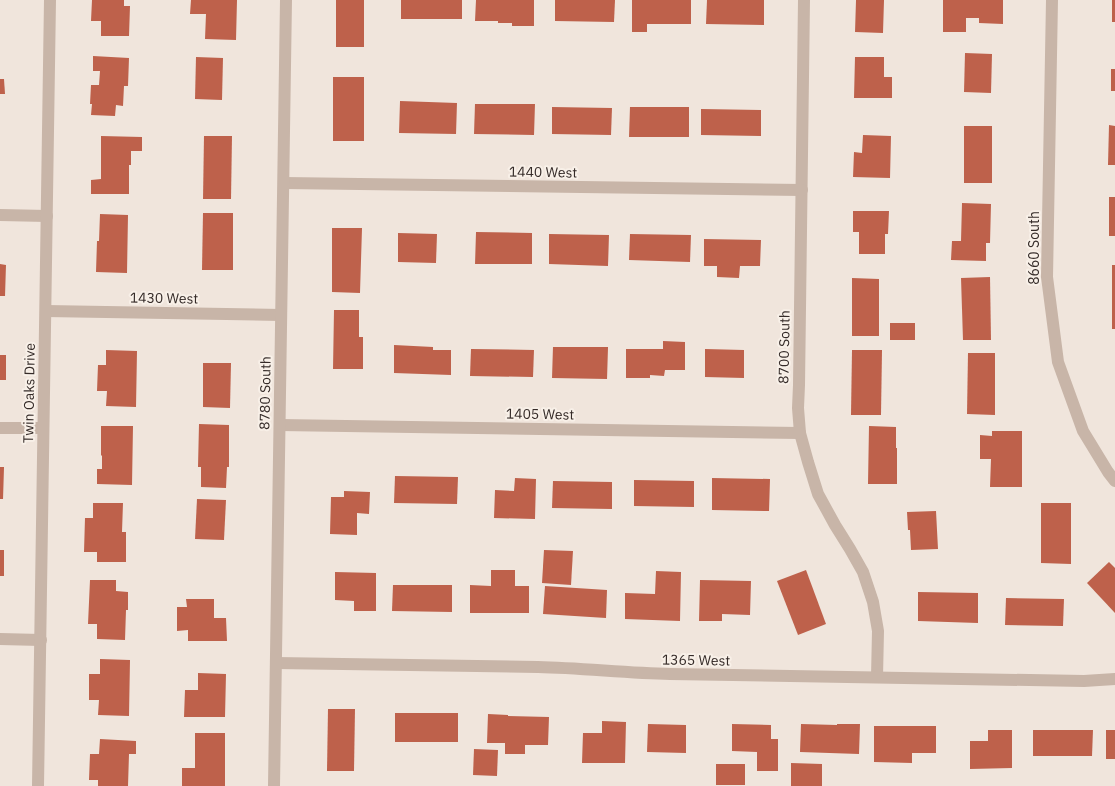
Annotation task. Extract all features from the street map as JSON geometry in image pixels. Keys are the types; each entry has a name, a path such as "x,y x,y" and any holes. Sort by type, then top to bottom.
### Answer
{"street":[{"name":"Twin Oaks Drive","path":"38,786 50,0"},
{"name":"8780 South","path":"274,786 286,0"},
{"name":"8700 South","path":"804,0 798,385 800,433 818,494 863,572 873,602 878,631 877,677"},
{"name":"8660 South","path":"1052,0 1047,277 1058,362 1082,431 1115,481"},
{"name":"1440 West","path":"284,183 802,190"},
{"path":"0,215 47,216"},
{"name":"1430 West","path":"46,312 281,314"},
{"name":"1405 West","path":"280,425 800,433"},
{"path":"0,428 43,428"},
{"path":"0,639 41,640"},
{"name":"1365 West","path":"276,663 528,667 626,673 1084,681 1115,679"}],"building":[{"path":"92,0 124,0 124,6 130,6 129,36 101,36 101,21 91,21"},
{"path":"191,0 237,0 236,40 205,39 206,14 190,14"},
{"path":"336,0 364,0 364,47 336,47"},
{"path":"401,0 462,0 462,19 401,19"},
{"path":"476,0 534,0 534,26 512,26 512,23 498,23 498,21 475,21"},
{"path":"555,0 615,0 614,22 555,21"},
{"path":"632,0 691,0 691,24 647,24 647,32 632,32"},
{"path":"707,0 764,0 764,25 706,24"},
{"path":"856,0 884,0 883,33 855,32"},
{"path":"943,0 1003,0 1003,24 979,23 979,18 966,18 966,32 943,32"},
{"path":"1112,0 1115,0 1115,22 1112,22"},
{"path":"965,53 992,54 991,93 964,92"},
{"path":"93,56 129,58 128,86 124,86 123,106 116,105 115,116 91,115 91,85 99,85 100,71 93,71"},
{"path":"196,57 223,58 222,100 195,99"},
{"path":"855,57 884,57 884,77 892,77 892,98 854,98"},
{"path":"1111,69 1115,69 1115,91 1111,91"},
{"path":"333,77 364,77 364,141 333,141"},
{"path":"0,79 4,79 5,94 0,94"},
{"path":"400,101 457,103 456,134 399,133"},
{"path":"475,104 535,104 534,135 474,134"},
{"path":"552,107 612,108 611,135 552,134"},
{"path":"630,107 689,107 689,137 629,137"},
{"path":"701,109 761,110 761,136 701,135"},
{"path":"1109,125 1115,126 1115,165 1108,165"},
{"path":"964,126 992,126 992,183 964,183"},
{"path":"863,135 891,136 890,178 853,177 854,152 862,153"},
{"path":"101,136 142,137 142,151 131,151 129,194 91,194 91,180 101,179"},
{"path":"204,136 232,136 231,199 203,199"},
{"path":"1109,197 1115,197 1115,236 1109,236"},
{"path":"962,203 991,204 990,243 986,243 986,261 951,260 952,241 961,241"},
{"path":"853,211 889,211 888,234 885,234 885,254 859,254 859,232 853,232"},
{"path":"203,213 233,213 233,270 202,270"},
{"path":"100,214 128,215 127,273 96,272"},
{"path":"332,228 362,228 360,293 332,292"},
{"path":"476,232 532,233 532,264 475,264"},
{"path":"398,233 437,234 436,263 398,262"},
{"path":"549,234 609,235 608,266 549,264"},
{"path":"630,234 691,235 690,262 629,260"},
{"path":"704,239 761,240 760,266 740,266 739,278 717,277 717,266 704,266"},
{"path":"0,264 6,265 5,296 0,296"},
{"path":"1112,265 1115,265 1115,329 1112,329"},
{"path":"990,277 991,340 963,340 961,278"},
{"path":"852,278 879,279 879,336 852,336"},
{"path":"334,310 359,310 359,337 363,337 363,369 333,369"},
{"path":"890,323 915,323 915,340 890,340"},
{"path":"663,341 685,342 685,370 665,370 664,376 650,375 650,378 626,378 626,349 663,349"},
{"path":"394,345 433,347 433,350 451,350 451,375 394,373"},
{"path":"553,347 608,347 607,379 552,378"},
{"path":"471,349 534,350 533,377 470,376"},
{"path":"705,349 744,350 744,378 705,377"},
{"path":"106,350 137,351 136,407 106,406 107,391 97,391 98,365 106,365"},
{"path":"852,350 882,350 881,415 851,415"},
{"path":"968,353 995,353 995,415 967,414"},
{"path":"0,355 6,355 6,380 0,380"},
{"path":"203,363 231,363 230,408 203,407"},
{"path":"199,424 229,425 229,467 227,467 226,488 201,487 201,467 198,467"},
{"path":"101,426 133,426 132,485 97,484 97,469 102,469"},
{"path":"869,426 896,427 897,484 868,484"},
{"path":"992,431 1022,431 1022,487 990,487 991,459 980,459 980,435 992,436"},
{"path":"0,467 4,467 3,499 0,499"},
{"path":"395,476 458,477 457,504 394,503"},
{"path":"515,478 536,479 535,519 494,518 495,490 514,491"},
{"path":"712,478 770,479 769,511 712,510"},
{"path":"634,480 694,481 694,507 634,506"},
{"path":"553,481 612,482 612,509 552,508"},
{"path":"344,491 370,492 369,514 357,513 357,535 330,534 331,497 344,497"},
{"path":"197,499 226,500 224,540 195,539"},
{"path":"93,503 123,503 122,532 126,532 126,562 97,562 97,552 84,552 85,518 93,518"},
{"path":"1041,503 1071,503 1071,564 1041,563"},
{"path":"936,511 938,549 911,550 907,512"},
{"path":"0,550 4,550 4,576 0,576"},
{"path":"544,550 573,551 571,585 542,583"},
{"path":"1109,562 1115,568 1115,613 1087,583"},
{"path":"491,570 515,570 515,586 529,586 529,613 470,613 470,585 491,586"},
{"path":"806,570 826,624 798,635 777,581"},
{"path":"656,571 681,572 680,621 625,619 625,593 655,594"},
{"path":"335,572 376,573 376,611 354,611 354,601 335,600"},
{"path":"90,580 116,580 116,591 128,592 125,640 97,639 97,624 88,624"},
{"path":"700,580 751,581 750,615 722,614 722,621 699,621"},
{"path":"393,585 452,585 452,612 392,611"},
{"path":"545,586 607,590 606,618 543,614"},
{"path":"918,592 978,593 978,623 918,621"},
{"path":"1006,598 1064,599 1063,626 1005,625"},
{"path":"186,599 214,599 214,618 226,618 227,641 188,641 188,630 177,631 177,607 187,607"},
{"path":"100,659 130,660 129,716 98,715 99,700 89,700 89,674 100,674"},
{"path":"198,673 226,674 225,717 184,717 185,690 198,690"},
{"path":"328,709 355,709 354,771 327,771"},
{"path":"395,713 458,713 458,742 395,742"},
{"path":"488,714 549,717 548,745 525,745 525,754 505,754 505,743 487,743"},
{"path":"602,721 626,722 625,763 582,763 583,733 602,733"},
{"path":"648,724 686,725 686,753 647,752"},
{"path":"732,724 771,725 771,739 778,739 778,771 757,771 757,752 732,751"},
{"path":"801,724 860,724 859,754 800,752"},
{"path":"874,726 936,726 936,753 912,753 912,763 874,762"},
{"path":"988,730 1012,730 1012,768 970,769 970,741 988,741"},
{"path":"1033,730 1093,730 1092,756 1033,756"},
{"path":"1106,730 1115,730 1115,759 1106,759"},
{"path":"195,733 225,733 225,786 182,786 182,768 195,768"},
{"path":"100,739 136,741 136,754 129,754 128,786 98,786 98,780 89,780 90,754 99,754"},
{"path":"474,749 498,750 497,776 473,775"},
{"path":"791,763 822,764 822,786 791,786"},
{"path":"716,764 745,764 745,785 716,785"}]}
